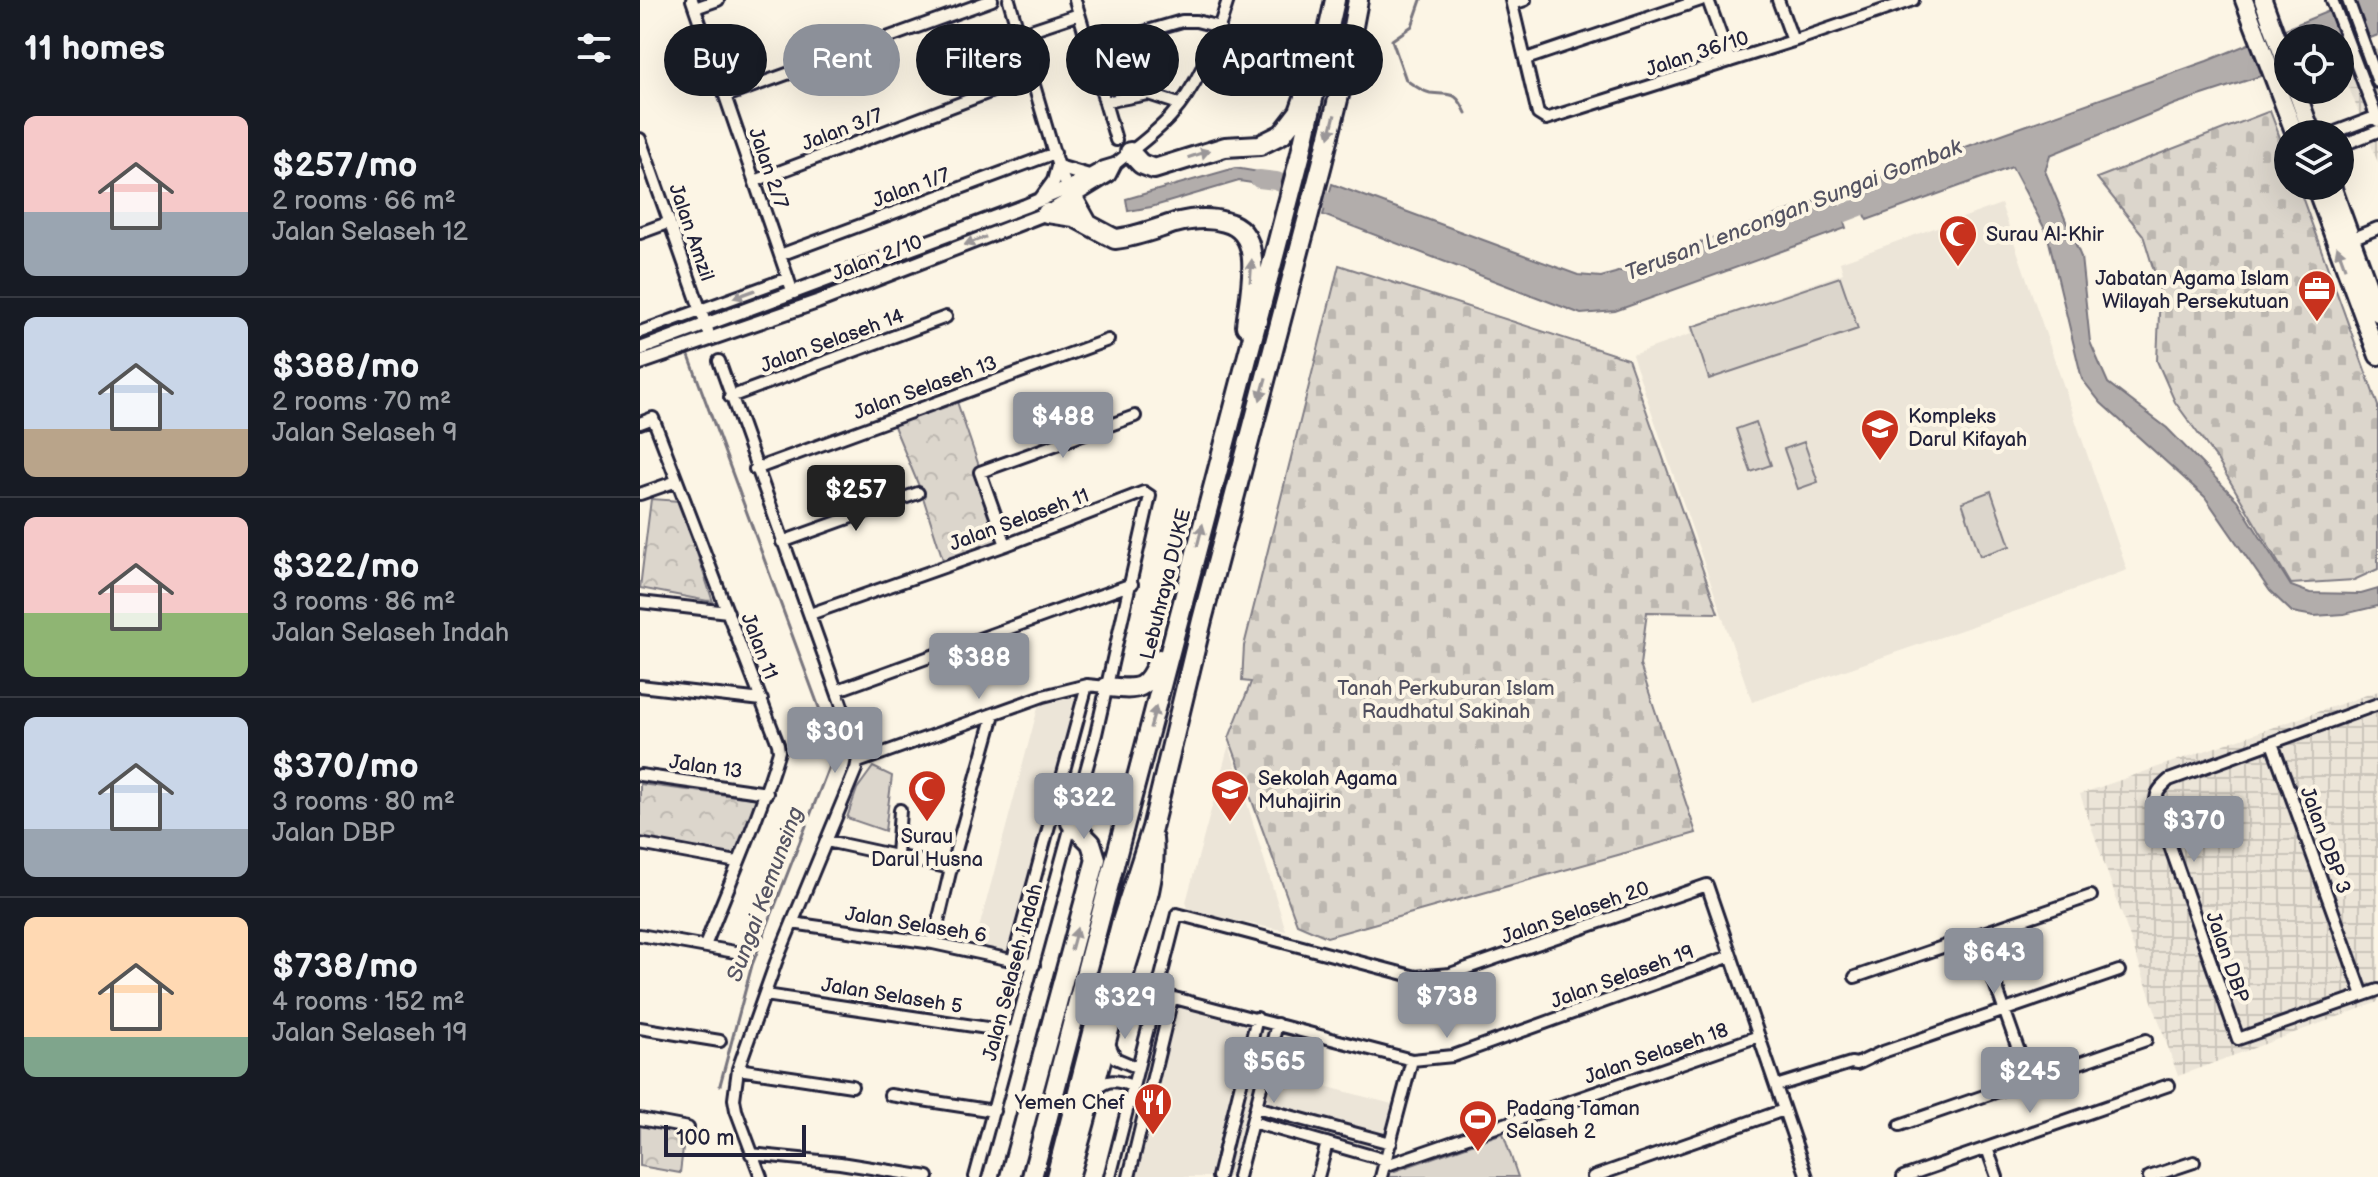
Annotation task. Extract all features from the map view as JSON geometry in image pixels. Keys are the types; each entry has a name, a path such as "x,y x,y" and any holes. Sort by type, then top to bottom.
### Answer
{"highway":[{"name":"Lebuhraya DUKE","path":"1328,24 1335,0"},
{"path":"1056,1177 1121,924 1152,828 1202,620 1309,217 1343,79 1358,0"},
{"path":"1123,146 1148,168 1160,168 1225,147 1260,145 1282,134 1299,112 1304,96"},
{"name":"Lebuhraya DUKE","path":"1032,1177 1286,213 1313,96"},
{"path":"1070,193 1087,223"},
{"path":"1044,206 1087,223 1115,239 1197,219 1215,219 1244,231 1248,236 1252,258 1242,377"},
{"path":"1107,687 1133,689 1144,686 1151,678 1188,582"},
{"path":"1010,1177 1096,859 1091,843 1071,823"},
{"path":"1069,1177 1153,871 1152,828"}],"main road":[{"path":"2244,0 2254,26 2274,61"},
{"path":"2263,0 2274,40"},
{"path":"2320,200 2378,356"},
{"path":"2337,200 2378,313"}],"street":[{"path":"694,4 718,0"},
{"path":"767,81 992,0"},
{"path":"1009,0 1016,24"},
{"path":"1075,0 1082,24"},
{"name":"Jalan 2/10","path":"1221,24 1228,0"},
{"path":"1525,0 1512,2 1526,59 1701,0"},
{"path":"1708,0 1730,61"},
{"path":"1778,0 1793,41"},
{"name":"Jalan 36/10","path":"1526,59 1538,114 1546,119 1553,118 1913,0"},
{"path":"2332,0 2377,118 2354,126"},
{"path":"2348,0 2378,82"},
{"name":"Jalan 2/7","path":"694,4 701,24"},
{"path":"1049,24 1079,14"},
{"path":"1172,24 1182,21 1208,24"},
{"name":"Jalan 2/10","path":"640,349 817,302 1044,206 1109,175 1123,146 1171,116 1195,78"},
{"path":"1105,102 1148,94 1179,104"},
{"name":"Jalan 2/7","path":"726,96 793,293"},
{"name":"Jalan 3/7","path":"755,181 979,96"},
{"path":"1038,96 1058,167 1070,193"},
{"path":"1103,96 1123,146"},
{"path":"2354,140 2378,131"},
{"name":"Jalan Amzil","path":"640,139 708,331"},
{"name":"Jalan 1/7","path":"780,255 1055,153"},
{"name":"Jalan 2/10","path":"1070,193 1089,176 1114,165"},
{"path":"1058,167 1089,176"},
{"path":"1044,206 1058,167"},
{"name":"Jalan 2/10","path":"640,363 793,293 1044,206"},
{"path":"640,233 670,222"},
{"path":"2351,239 2378,228"},
{"path":"640,332 788,278"},
{"name":"Jalan Selaseh 14","path":"730,397 946,317"},
{"name":"Jalan Selaseh 13","path":"755,469 1108,340"},
{"path":"719,361 755,469 838,690 857,745 858,762 792,923 738,1069 734,1099 761,1177"},
{"path":"1006,545 980,472 1135,416"},
{"name":"Jalan 11","path":"640,423 653,418 779,751 767,793 705,946"},
{"path":"640,494 677,481"},
{"name":"Jalan Selaseh 11","path":"810,614 1006,545 1144,492 1150,496"},
{"path":"782,542 918,493"},
{"name":"Jalan Selaseh Indah","path":"975,1177 1107,687 1150,496"},
{"path":"838,690 1132,584"},
{"path":"640,602 728,612"},
{"path":"858,762 1043,696 1087,685 1107,687"},
{"name":"Jalan Selaseh Indah","path":"1013,959 1087,685"},
{"path":"640,686 762,700"},
{"name":"Jalan DBP","path":"2378,704 2169,780 2156,796 2156,806 2238,1039 2378,990"},
{"path":"933,943 994,714"},
{"name":"Jalan DBP 3","path":"2272,743 2363,995"},
{"name":"Jalan 13","path":"640,775 767,793"},
{"path":"897,856 900,810"},
{"path":"827,841 951,868"},
{"path":"640,844 737,862"},
{"name":"Jalan Selaseh 20","path":"1155,993 1177,914 1416,977 1450,974 1707,885 1731,956"},
{"path":"1855,977 2091,896"},
{"name":"Jalan Selaseh 6","path":"792,923 933,943 1034,965"},
{"path":"640,935 746,954"},
{"path":"1978,935 2029,1080"},
{"path":"1731,956 1807,1177"},
{"name":"Jalan Selaseh 19","path":"1155,993 1412,1060 1453,1056 1731,956"},
{"path":"1776,1086 2119,971"},
{"path":"1110,1177 1155,993"},
{"name":"Jalan Selaseh 5","path":"765,995 1014,1032"},
{"path":"1129,1177 1172,998"},
{"path":"1218,1177 1257,1018"},
{"path":"1238,1177 1277,1024"},
{"path":"640,1028 720,1041"},
{"name":"Jalan Selaseh 18","path":"1384,1168 1759,1036"},
{"path":"1107,1039 1115,1058 1136,1067"},
{"path":"1900,1125 2146,1040"},
{"path":"1252,1122 1327,1143 1384,1168 1412,1060"},
{"path":"738,1069 852,1086"},
{"path":"1091,1095 1108,1080 1132,1086"},
{"path":"1903,1177 2169,1085"},
{"path":"890,1095 994,1111"},
{"path":"1256,1107 1391,1143"},
{"path":"1593,1177 1784,1110"},
{"path":"640,1119 688,1128"},
{"path":"1318,1177 1327,1143"},
{"path":"1987,1148 1997,1177"},
{"path":"751,1154 840,1163 928,1177"},
{"path":"2149,1177 2194,1162"}],"shaded area":[{"path":"2378,49 2378,163 2354,100 2354,58"},
{"name":"Kompleks Darul Kifayah","path":"2001,204 2127,570 1752,702 1632,355 1691,334 1690,327 1843,273 1840,262"},
{"path":"2378,691 2378,1002 2178,1076 2080,794"},
{"path":"1079,692 1011,954 974,947 1039,704"},
{"name":"Sekolah Agama Muhajirin","path":"1229,744 1286,931 1189,911 1186,902"},
{"path":"1167,1002 1268,1028 1229,1177 1120,1177"},
{"path":"1268,1071 1392,1104 1384,1136 1260,1104"}],"green space":[{"path":"2270,111 2274,122 2274,200 2303,200 2378,406 2378,569 2354,580 2291,584 2218,461 2175,402 2157,361 2160,291 2143,235 2097,178"},
{"name":"Tanah Perkuburan Islam Raudhatul Sakinah","path":"1339,265 1628,359 1718,613 1647,612 1640,665 1696,833 1327,937 1297,924 1229,738 1251,682 1242,681 1244,646"},
{"path":"1840,277 1858,329 1709,379 1692,327"},
{"path":"955,396 1006,545 945,566 921,491 891,419"},
{"path":"1756,422 1771,465 1751,472 1736,429"},
{"path":"1804,442 1818,482 1798,489 1784,449"},
{"path":"1991,491 2010,546 1980,556 1962,502"},
{"path":"651,499 680,501 713,602 640,588"},
{"path":"873,767 892,776 885,831 847,818 857,789"},
{"path":"640,784 759,799 734,856 640,841"},
{"path":"640,1125 685,1132 680,1173 640,1166"},
{"name":"Padang Taman Selaseh 2","path":"1503,1133 1518,1177 1388,1177 1389,1173"}],"water":[{"path":"2356,0 2378,0 2378,35 2354,44 2354,24 2297,24"},
{"path":"2274,34 2274,72 2175,104 2050,155 2045,171 2081,257 2090,342 2108,383 2167,428 2237,500 2291,586 2310,593 2361,594 2378,589 2378,606 2344,614 2314,616 2292,612 2270,591 2205,497 2101,403 2082,379 2047,233 2012,167 1867,220 1856,186 2207,61"},
{"path":"1235,168 1282,176 1278,187 1239,181 1128,211 1126,199"},
{"path":"1332,184 1578,275 1601,277 1834,194 1846,228 1615,311 1581,314 1323,215"}],"waterway":[{"path":"1421,0 1412,26 1392,40 1406,80 1427,92 1455,97 1466,113"},
{"name":"Terusan Lencongan Sungai Gombak","path":"1259,179 1276,181 1348,209"},
{"name":"Terusan Lencongan Sungai Gombak","path":"1821,222 1883,198"},
{"name":"Sungai Kemunsing","path":"689,356 835,751 752,965 720,1085"}],"place":[{"name":"Surau Al-Khir","path":"1958,268"},
{"name":"Jabatan Agama Islam Wilayah Persekutuan","path":"2317,323"},
{"name":"Kompleks Darul Kifayah","path":"1880,462"},
{"name":"Surau Darul Husna","path":"927,823"},
{"name":"Sekolah Agama Muhajirin","path":"1230,823"},
{"name":"Yemen Chef","path":"1153,1136"},
{"name":"Padang Taman Selaseh 2","path":"1478,1153"}]}
